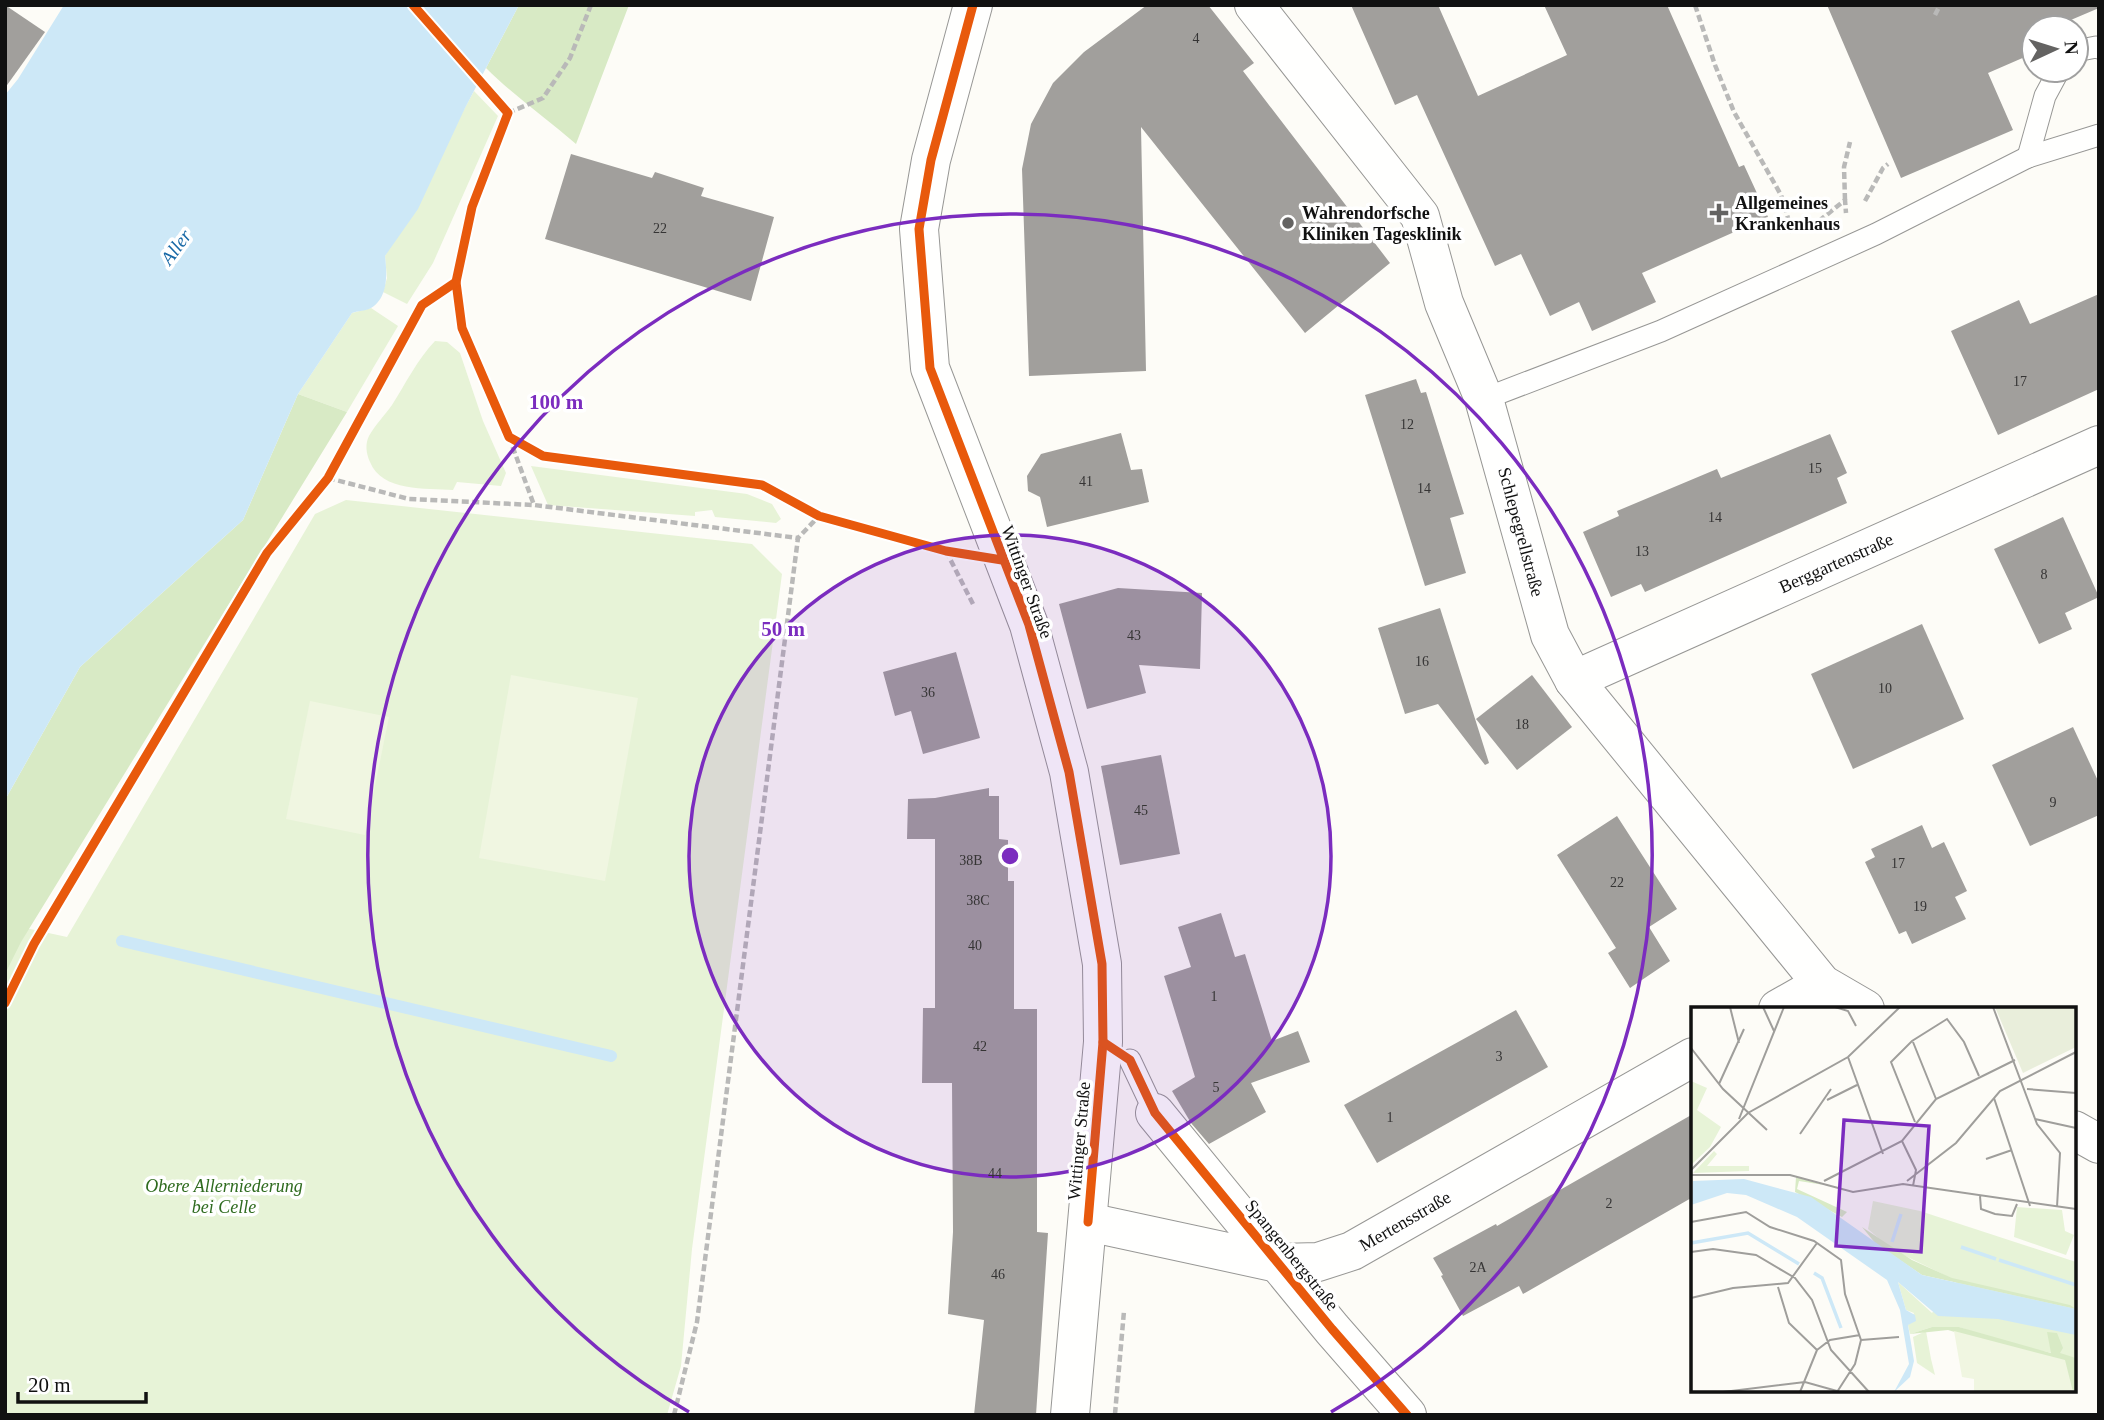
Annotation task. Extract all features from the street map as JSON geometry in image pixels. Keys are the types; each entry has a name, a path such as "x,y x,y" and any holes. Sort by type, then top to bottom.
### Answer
{"street":[{"name":"Wittinger Straße","path":"973,5 931,160 919,229 930,368 1029,625 1069,772 1102,964 1103,1042 1070,1415"},
{"name":"Schlepegrellstraße","path":"1254,5 1420,216 1444,303 1484,398 1549,635 1574,680 1822,984 1862,1007"},
{"name":"Berggartenstraße","path":"1574,680 2099,445"},
{"path":"1782,1007 1822,984"},
{"name":"Mertensstraße","path":"1088,1222 1278,1263 1318,1262 1352,1251 1691,1058"},
{"name":"Spangenbergstraße","path":"1155,1113 1332,1329 1407,1415"},
{"path":"2076,1130 2099,1144"}],"lane":[{"path":"2028,157 2045,96 2051,84"},
{"path":"1484,398 1661,331 1876,234 2028,157 2099,135"},
{"path":"1130,1060 1155,1113"}],"path":[{"path":"413,5 492,95"},
{"path":"508,113 543,98 570,58 591,5"},
{"path":"1695,5 1734,112 1781,195 1795,241"},
{"path":"1935,15 1940,5"},
{"path":"1850,142 1844,167 1846,216 1855,210"},
{"path":"1815,225 1845,200"},
{"path":"5,1003 34,944 267,553 328,478 422,305 456,282"},
{"path":"509,437 534,505"},
{"path":"509,437 520,443"},
{"path":"328,478 409,499 534,505 798,538"},
{"path":"674,1415 697,1322 798,538 819,516 808,510"},
{"path":"946,551 1003,560"}],"green space":[{"path":"519,5 629,5 576,144 486,68"},
{"path":"474,91 498,116 433,263 407,304 383,292 387,278 385,256"},
{"path":"371,308 398,326 347,412 298,394 352,313"},
{"path":"435,341 447,342 460,353 483,421 506,473 501,486 457,482 453,490 394,484 376,472 370,462 366,449 369,436"},
{"path":"298,394 347,412 21,942 5,974 5,800 80,667 243,520"},
{"path":"531,466 747,494 772,504 781,519 776,523 715,517 712,510 695,512 695,516 548,505"},
{"name":"Obere Allerniederung bei Celle","path":"346,500 752,544 782,574 692,1249 681,1366 667,1415 5,1415 5,928 7,924 67,937 315,514"},
{"path":"511,675 638,698 605,881 479,858"},
{"path":"310,701 389,717 365,835 286,819"}],"water":[{"name":"Aller","path":"64,5 519,5 465,108 418,209 385,256 386,278 380,299 369,309 352,313 298,394 243,520 80,667 5,800 5,95 18,79"}],"building":[{"path":"5,5 45,32 5,88"},
{"name":"Wahrendorfsche Kliniken Tagesklinik","path":"1147,5 1208,5 1254,63 1243,71 1390,263 1305,333 1141,127 1146,371 1029,376 1022,169 1031,124 1053,83 1084,52"},
{"path":"1351,5 1438,5 1478,96 1567,55 1544,5 1667,5 1739,167 1744,165 1768,217 1642,273 1656,302 1592,331 1579,302 1550,316 1521,254 1495,266 1417,95 1395,105"},
{"path":"1827,5 2099,5 2099,8 2085,14 2020,14 2020,59 1988,73 2013,130 1901,178"},
{"path":"571,154 652,178 655,172 704,188 701,196 774,217 751,301 545,239"},
{"path":"2099,294 2099,389 1998,435 1951,331 2019,300 2030,324"},
{"path":"1416,379 1421,393 1426,392 1464,514 1450,518 1466,573 1425,586 1365,395"},
{"path":"1121,433 1131,470 1142,469 1149,502 1047,527 1040,497 1028,491 1027,476 1041,454"},
{"path":"1830,434 1847,473 1837,478 1847,503 1645,592 1641,584 1611,597 1583,532 1619,516 1617,511 1717,469 1721,478"},
{"path":"2063,517 2099,597 2065,613 2072,629 2039,644 1994,549"},
{"path":"1118,588 1202,593 1200,669 1139,665 1146,693 1087,709 1059,604"},
{"path":"1440,608 1489,763 1485,765 1438,704 1405,714 1378,628"},
{"path":"1922,624 1964,719 1853,769 1811,674"},
{"path":"956,652 980,738 923,754 911,711 895,716 883,672"},
{"path":"1532,675 1572,727 1517,770 1476,719"},
{"path":"2073,727 2099,783 2099,815 2030,846 1992,765"},
{"path":"1161,755 1180,854 1120,865 1101,766"},
{"path":"989,788 989,796 999,796 999,839 1008,840 1008,881 1014,881 1014,1009 1037,1009 1037,1232 1048,1233 1036,1415 974,1415 984,1320 948,1314 953,1232 952,1083 922,1083 923,1008 935,1008 935,839 907,839 908,799 935,798"},
{"path":"1617,816 1677,909 1649,927 1670,961 1630,988 1608,953 1616,948 1557,855"},
{"path":"1922,825 1932,848 1944,842 1967,891 1955,897 1966,919 1912,944 1906,931 1899,934 1865,862 1875,857 1871,849"},
{"path":"1221,913 1235,957 1245,954 1272,1041 1298,1031 1310,1062 1251,1083 1266,1112 1209,1144 1191,1123 1172,1091 1195,1077 1164,976 1191,967 1178,927"},
{"path":"1516,1010 1548,1067 1377,1163 1344,1105"},
{"path":"1691,1115 1691,1198 1523,1294 1519,1286 1463,1316 1433,1258 1496,1224 1497,1226"}],"waterway":[{"path":"122,941 611,1056"}],"cycle path":[{"path":"413,5 508,113 472,207 456,282 462,328 509,437 543,456 762,485 819,516 946,551 1002,560"},
{"path":"973,5 931,160 919,229 930,368 1029,625 1069,772 1102,964 1103,1042 1088,1222"},
{"path":"5,1003 34,944 267,553 328,478 422,305 456,282"},
{"path":"1103,1042 1130,1060 1155,1113 1332,1329 1407,1415"}],"place":[{"name":"Allgemeines Krankenhaus","path":"1719,213"},
{"name":"Wahrendorfsche Kliniken Tagesklinik","path":"1288,223"}]}
